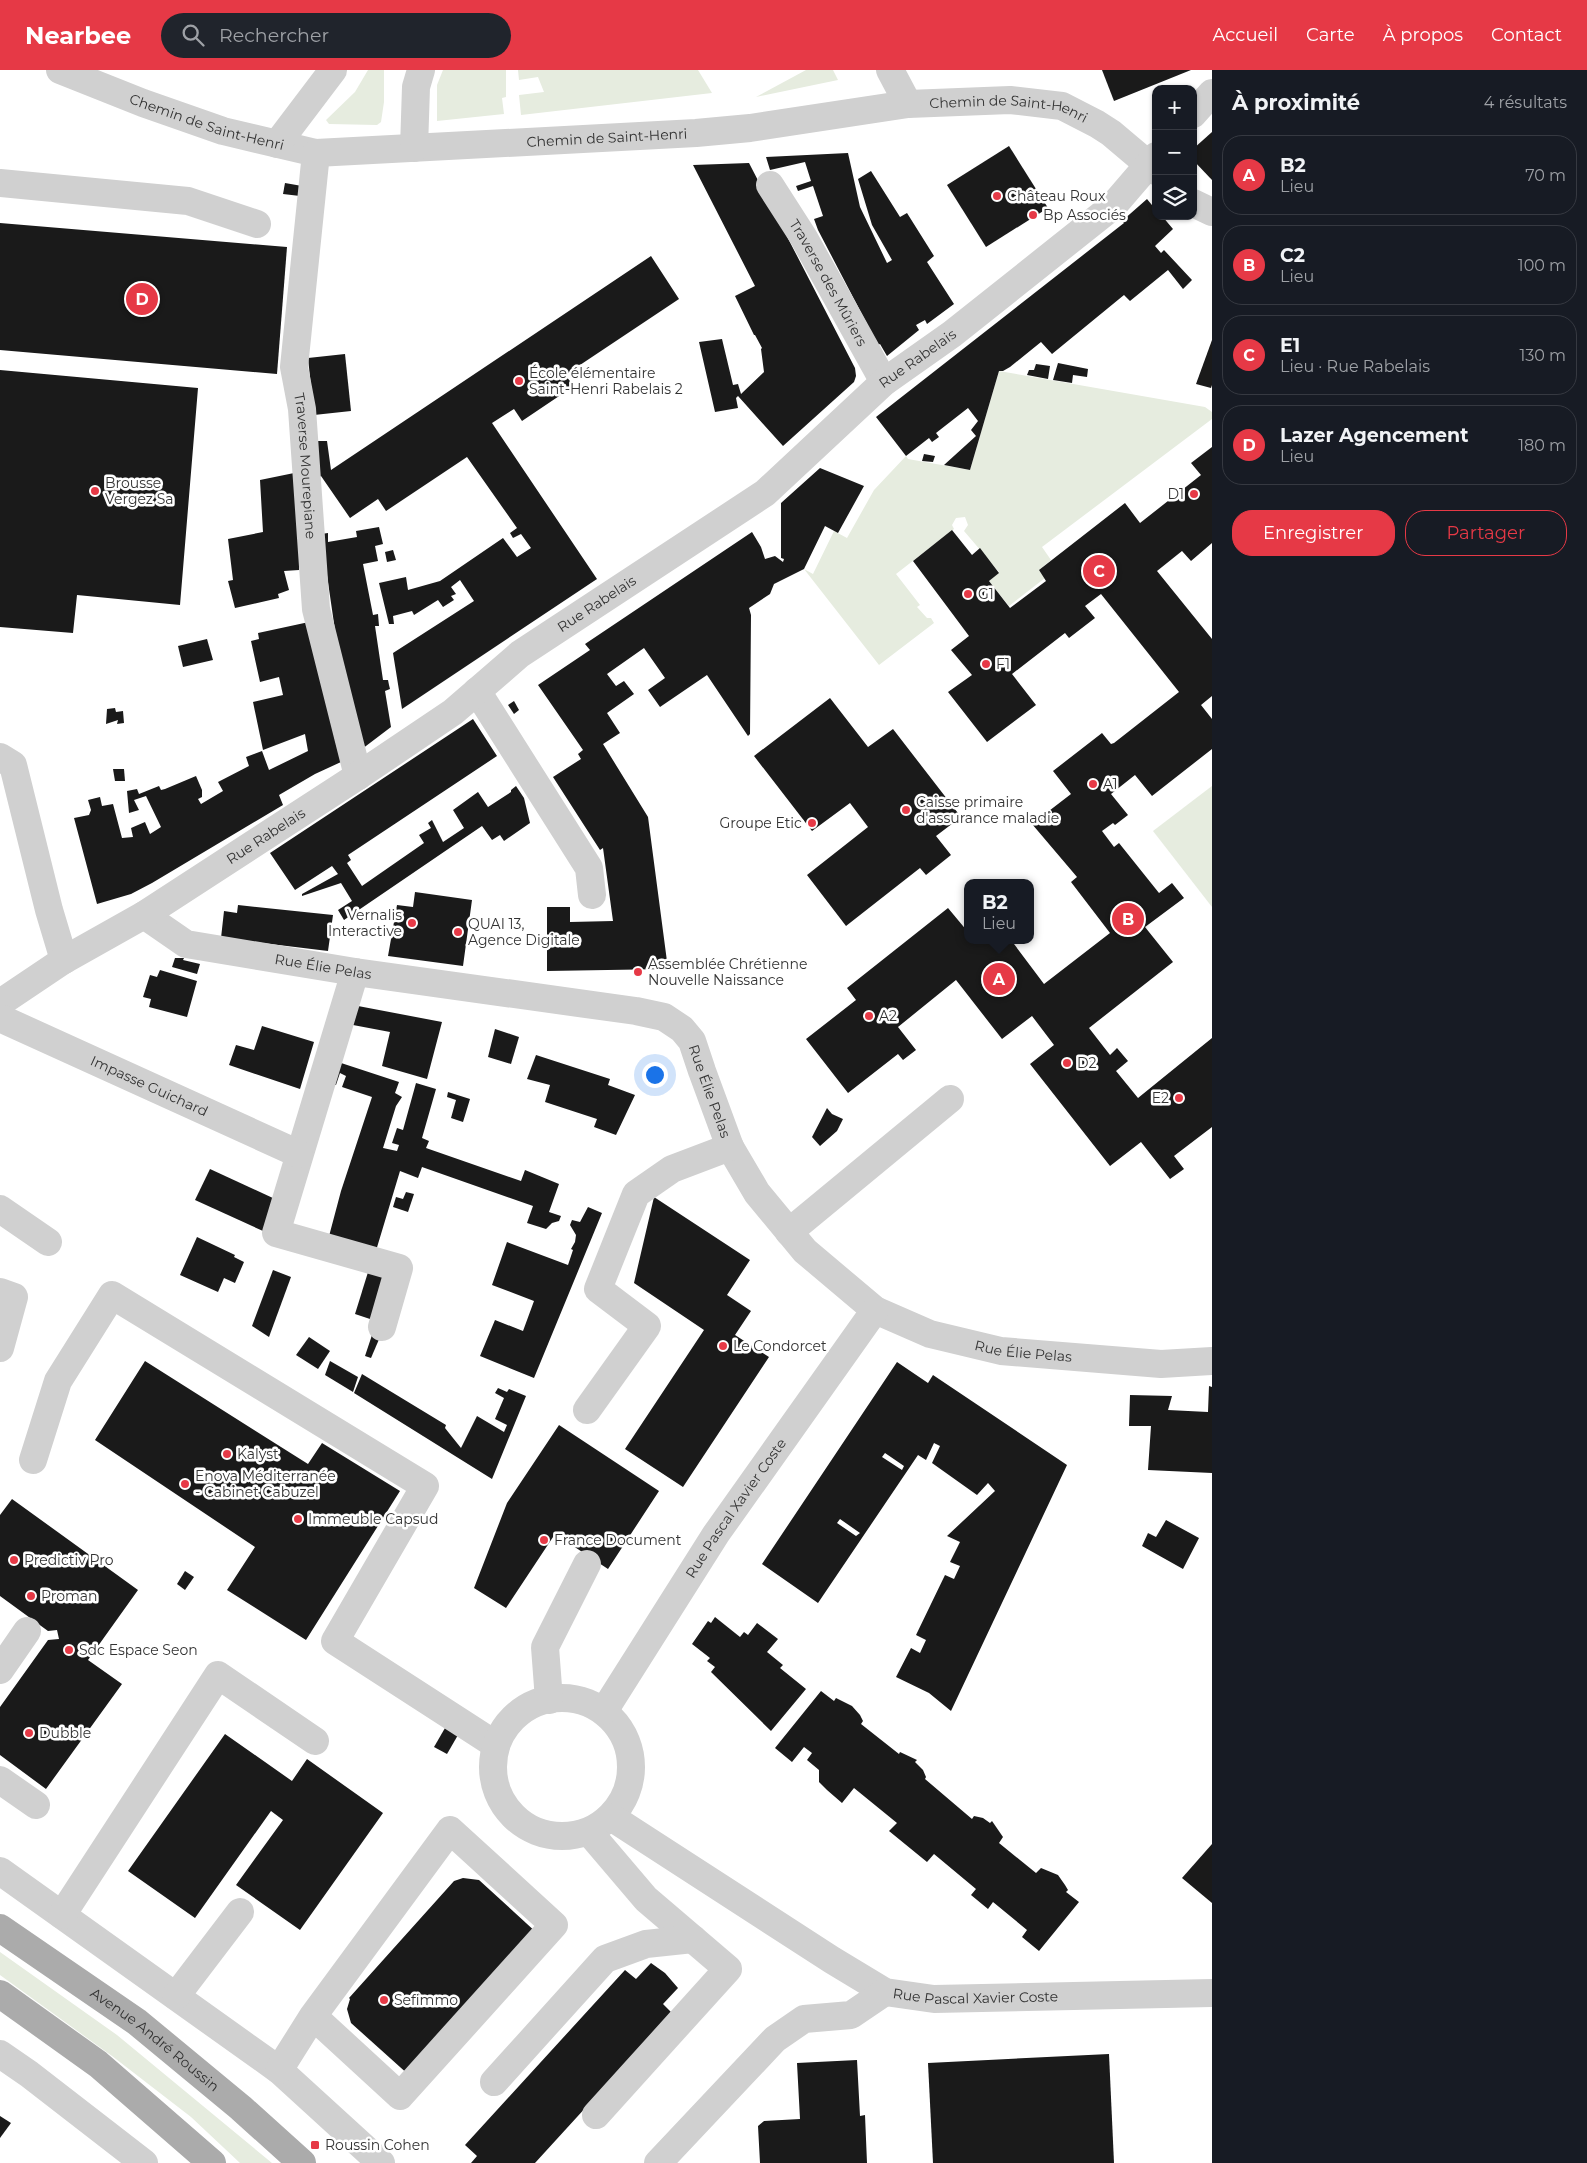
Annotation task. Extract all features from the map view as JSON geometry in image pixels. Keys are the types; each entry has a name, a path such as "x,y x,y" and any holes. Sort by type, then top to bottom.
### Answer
{"main road":[{"name":"Avenue André Roussin","path":"0,1928 137,2022 241,2108 302,2163"},
{"path":"0,1994 98,2064 212,2163"}],"street":[{"name":"Chemin de Saint-Henri","path":"60,70 143,103 223,131 316,153 696,133 750,128 908,104 1010,100 1062,106 1097,124 1152,163"},
{"path":"277,144 333,70"},
{"path":"414,148 416,87 421,70"},
{"path":"890,70 908,104"},
{"path":"1197,110 1212,94"},
{"name":"Traverse Mourepiane","path":"316,153 294,368 302,409 316,609 358,776"},
{"name":"Rue Rabelais","path":"0,1002 64,960 144,915 358,776 453,712 520,654 765,493 884,382 952,334 1113,206 1152,165"},
{"path":"0,183 188,201 257,224"},
{"name":"Traverse des Mûriers","path":"770,184 804,238 884,382"},
{"path":"1197,205 1212,212"},
{"path":"477,691 589,868 592,895"},
{"path":"0,756 13,765 49,910 64,960"},
{"name":"Rue Élie Pelas","path":"144,915 186,944 355,972 636,1011 664,1017 682,1029 692,1041 730,1147 757,1193 805,1251 875,1310 930,1334 1001,1351 1161,1364 1212,1361"},
{"path":"355,972 276,1233 399,1268 382,1327"},
{"name":"Impasse Guichard","path":"0,1018 299,1154"},
{"path":"789,1232 950,1099"},
{"path":"586,1410 647,1326 598,1289 636,1194 672,1169 730,1147"},
{"path":"1,1212 48,1242"},
{"path":"0,1292 14,1297 0,1348"},
{"path":"32,1460 58,1381 112,1295 425,1486 335,1641 496,1745"},
{"name":"Rue Pascal Xavier Coste","path":"604,1711 716,1534 875,1310"},
{"path":"549,1700 545,1647 587,1564"},
{"path":"0,1670 27,1631"},
{"path":"62,1915 218,1675 315,1741"},
{"path":"558,1698 582,1700 604,1711 620,1729 630,1751 632,1775 625,1798 600,1825 565,1837 541,1834 520,1822 500,1798 493,1775 496,1745 508,1724 526,1707 558,1698"},
{"path":"0,1780 36,1805"},
{"path":"596,2115 728,1968 646,1899 600,1825"},
{"name":"Rue Pascal Xavier Coste","path":"600,1825 885,1992 934,1999 1212,1993"},
{"path":"279,2070 313,2016 450,1830 554,1925 400,2096 313,2016"},
{"path":"0,1871 279,2070 381,2163"},
{"path":"176,1996 240,1912"},
{"path":"494,2082 605,1959 646,1944 693,1939"},
{"path":"658,2163 775,2039 804,2019 852,2014 885,1992"},
{"path":"0,2054 29,2074 144,2163"}],"shaded area":[{"path":"368,70 384,70 384,102 381,122 377,125 329,124 326,120 355,92"},
{"path":"443,70 506,70 506,97 502,98 504,114 437,121 437,85"},
{"path":"518,70 698,70 712,93 521,115 519,95 544,92 538,77 519,80"},
{"path":"806,70 833,70 838,80 756,97"},
{"path":"999,371 1205,407 1212,412 1212,419 1042,547 1051,560 1039,570 1045,578 1009,606 989,581 999,572 964,531 968,525 965,517 956,518 952,525 954,529 896,574 920,605 917,607 927,618 931,618 934,623 879,665 804,569 813,574 834,531 847,538 874,490 906,456 908,459 970,470"},
{"path":"1212,786 1212,907 1153,831"},
{"path":"0,1952 117,2035 272,2163 240,2163 191,2117 112,2056 0,1975"}],"building":[{"path":"1102,70 1191,70 1152,85 1114,101"},
{"path":"1212,132 1212,180 1197,164 1197,145"},
{"name":"Château Roux","path":"1009,146 1048,208 986,247 947,185"},
{"path":"848,153 860,207 887,263 892,260 872,225 858,179 871,171 900,217 907,213 934,256 927,262 954,304 927,324 925,320 916,325 919,330 887,356 880,344 878,345 818,230 814,219 823,216 813,186 798,191 796,186 811,181 805,162 770,170 766,157"},
{"path":"749,163 855,368 856,376 854,382 783,446 738,396 736,398 738,408 715,412 699,342 722,339 733,385 738,384 741,394 764,372 762,348 735,296 755,286 693,165"},
{"path":"285,183 302,186 300,196 283,194"},
{"path":"1147,199 1152,205 1152,220 1165,220 1173,229 1155,246 1161,253 1164,250 1192,280 1183,289 1168,270 1130,301 1124,295 1052,354 1041,342 1010,367 999,371 970,470 944,465 976,436 971,430 978,421 968,408 936,433 939,437 932,442 929,438 906,456 876,417 1124,223 1122,221"},
{"path":"0,223 287,247 277,374 0,350"},
{"path":"651,256 679,299 565,375 574,386 522,421 514,409 492,423 597,579 402,709 393,653 474,601 460,580 451,587 456,594 451,596 454,600 443,607 438,600 414,615 412,611 393,616 394,624 389,624 379,583 406,577 408,590 440,581 503,538 517,557 531,548 521,534 513,538 510,533 517,528 467,457 386,511 378,499 350,518 321,476 318,478 314,441 327,441 331,470"},
{"path":"1212,340 1212,385 1211,388 1196,384"},
{"path":"345,354 351,411 314,415 308,358"},
{"path":"1058,363 1088,369 1087,377 1073,375 1072,383 1053,380"},
{"path":"1036,364 1050,366 1048,379 1027,375 1029,370 1034,370"},
{"name":"Brousse Vergez Sa","path":"0,370 198,388 180,605 77,595 73,633 0,627"},
{"path":"1212,447 1212,543 1191,561 1182,551 1157,571 1212,639 1212,696 1201,705 1212,719 1212,749 1152,796 1135,775 1111,794 1128,815 1115,825 1113,823 1102,831 1114,847 1119,843 1159,893 1172,883 1184,898 1145,927 1173,962 1089,1028 1110,1055 1117,1048 1128,1061 1116,1071 1138,1098 1212,1038 1212,1127 1174,1156 1184,1169 1170,1179 1141,1142 1110,1166 1030,1064 1054,1045 1032,1016 1002,1039 956,980 898,1027 916,1050 903,1060 898,1054 848,1093 806,1039 856,1000 847,988 948,908 964,927 964,944 1014,944 1044,984 1110,933 1071,882 1077,877 1032,824 1071,794 1053,771 1102,733 1111,744 1114,743 1179,692 1101,594 1085,606 1095,618 1069,638 1065,633 1012,674 1036,705 987,742 948,692 972,675 951,650 969,636 913,561 952,530 972,555 980,548 999,573 989,581 1010,608 1046,581 1039,570 1125,503 1140,523 1201,475 1191,463"},
{"path":"924,454 935,456 933,462 922,461"},
{"path":"820,468 864,486 838,533 825,526 804,569 774,584 770,594 749,608 751,615 750,734 748,736 707,675 660,707 648,690 665,678 644,648 607,674 616,686 624,681 634,694 607,713 620,733 603,744 648,817 668,969 547,971 547,907 570,907 570,922 613,921 603,848 600,850 553,777 581,759 578,754 583,750 538,685 590,650 585,644 752,532 761,547 765,559 775,556 783,562 784,559 781,558 781,503"},
{"path":"299,472 299,570 284,571 289,590 278,594 279,598 235,608 228,581 233,580 228,539 263,532 260,480"},
{"path":"379,527 383,544 375,546 378,561 363,564 373,615 378,614 379,626 375,626 383,680 388,680 390,689 385,691 391,727 362,749 337,644 321,534 328,533 328,542 357,537 356,531"},
{"path":"393,550 396,560 387,562 385,552"},
{"path":"309,622 341,762 315,774 279,795 283,805 152,883 131,894 97,904 74,818 89,815 91,810 88,800 100,797 102,806 113,804 122,838 133,837 131,828 145,822 150,834 161,827 146,796 134,800 139,810 129,813 127,791 137,789 139,794 159,786 161,790 196,776 202,790 202,797 198,799 201,804 223,791 218,782 249,766 246,757 262,751 269,770 308,751 305,734 263,750 253,702 283,695 279,677 260,682 251,641 259,639 258,633"},
{"path":"207,639 213,660 183,667 178,646"},
{"name":"Caisse primaire d'assurance maladie","path":"830,698 868,747 893,729 961,817 936,836 951,855 926,875 920,868 846,926 807,875 868,827 850,803 812,831 754,756"},
{"path":"514,701 519,710 514,714 508,705"},
{"path":"115,708 116,712 123,711 124,723 117,724 118,720 106,724 107,709"},
{"path":"473,719 497,756 348,855 351,860 347,863 362,886 424,843 419,835 431,828 428,823 432,820 443,842 464,828 453,810 478,792 488,807 511,792 516,786 524,798 530,823 504,841 500,835 492,840 482,826 344,920 338,910 352,901 341,883 302,896 302,894 338,874 332,866 295,890 270,853"},
{"path":"113,769 124,769 125,781 115,781"},
{"path":"415,892 472,900 463,966 388,956 397,905 413,907"},
{"path":"238,905 333,915 328,951 221,938 224,911 237,913"},
{"path":"175,958 184,958 183,960 200,964 197,974 172,967"},
{"path":"160,970 197,981 187,1017 149,1007 151,999 143,997 150,975 157,977"},
{"path":"358,1006 442,1022 427,1079 382,1066 390,1032 353,1025"},
{"path":"262,1026 314,1042 300,1089 229,1065 236,1045 254,1050"},
{"path":"495,1029 519,1037 511,1064 488,1057"},
{"path":"536,1055 610,1079 608,1085 635,1095 616,1135 594,1127 597,1119 545,1102 550,1085 527,1079"},
{"path":"335,1061 399,1082 395,1093 402,1097 396,1106 383,1148 397,1151 399,1145 392,1143 397,1128 403,1130 416,1083 436,1089 422,1138 429,1141 426,1148 521,1181 525,1170 559,1184 549,1212 561,1216 559,1221 552,1223 546,1229 527,1223 533,1206 422,1167 418,1178 400,1171 375,1254 328,1240 341,1191 372,1097 342,1087 346,1076 340,1073 336,1085 327,1083"},
{"path":"448,1092 470,1099 463,1122 451,1118 456,1100 447,1097"},
{"path":"827,1108 832,1114 843,1119 837,1131 820,1146 812,1137"},
{"path":"210,1169 275,1199 263,1231 195,1200"},
{"path":"406,1192 414,1194 408,1212 393,1207 396,1197 403,1199"},
{"name":"Le Condorcet","path":"654,1197 750,1260 727,1295 751,1311 735,1335 769,1357 683,1487 625,1449 704,1330 634,1283"},
{"path":"588,1207 602,1213 534,1378 480,1356 495,1320 523,1331 534,1301 492,1285 507,1242 568,1265 576,1235 570,1225 572,1220 580,1222"},
{"path":"197,1237 235,1255 234,1257 244,1262 235,1283 224,1278 218,1292 180,1275"},
{"path":"369,1269 391,1276 376,1321 355,1314"},
{"path":"273,1270 291,1277 269,1337 252,1326"},
{"path":"372,1335 380,1337 371,1358 365,1356"},
{"path":"309,1337 330,1351 318,1369 296,1355"},
{"name":"Immeuble Capsud","path":"145,1361 308,1464 322,1443 400,1491 306,1640 227,1590 255,1547 95,1440"},
{"path":"330,1361 358,1377 353,1392 325,1375"},
{"path":"897,1362 928,1383 933,1375 1067,1465 951,1711 929,1693 896,1677 911,1648 920,1653 926,1640 916,1635 945,1575 954,1579 960,1566 950,1562 960,1542 947,1536 995,1491 988,1483 977,1495 932,1463 940,1446 934,1443 926,1460 918,1455 818,1603 762,1564","holes":["885,1453 904,1466 902,1470 882,1457","840,1519 860,1533 856,1536 837,1523"]},
{"path":"362,1374 446,1425 445,1428 461,1448 477,1416 504,1432 507,1425 495,1419 504,1398 495,1393 498,1388 507,1392 509,1389 526,1396 492,1479 354,1393"},
{"path":"1209,1386 1212,1387 1212,1473 1148,1470 1151,1426 1129,1426 1130,1395 1172,1396 1168,1410 1208,1412"},
{"path":"559,1425 659,1491 608,1569 555,1534 506,1608 474,1588 507,1503"},
{"path":"12,1499 138,1590 88,1660 122,1684 46,1789 0,1755 0,1707 48,1640 59,1639 57,1630 48,1631 0,1596 0,1515"},
{"path":"1166,1520 1199,1538 1183,1569 1142,1546 1148,1533 1156,1537"},
{"path":"185,1571 194,1577 185,1590 177,1584"},
{"path":"715,1617 740,1637 744,1632 748,1635 757,1623 778,1639 767,1652 783,1665 780,1668 806,1689 771,1731 711,1672 715,1667 707,1661 710,1658 692,1644 708,1621 711,1623"},
{"path":"821,1691 834,1701 836,1698 852,1706 863,1721 861,1724 899,1754 900,1752 917,1760 915,1762 923,1770 925,1779 972,1819 974,1816 983,1818 990,1823 992,1821 1003,1837 999,1843 1036,1873 1041,1868 1058,1875 1068,1890 1066,1892 1079,1902 1039,1951 1022,1937 1027,1930 993,1902 988,1909 971,1895 976,1889 934,1854 927,1862 889,1831 897,1823 854,1788 842,1803 827,1790 819,1782 819,1770 807,1760 812,1753 804,1747 792,1762 775,1748"},
{"path":"445,1728 458,1735 447,1754 434,1747"},
{"path":"225,1734 292,1781 307,1759 383,1813 300,1930 236,1885 283,1820 271,1811 195,1918 128,1871"},
{"path":"1212,1844 1212,1903 1182,1878"},
{"path":"463,1878 479,1880 538,1934 410,2076 351,2023 347,2009 349,1998 454,1881"},
{"path":"651,1963 665,1973 678,1988 663,2004 672,2013 535,2163 471,2163 477,2156 465,2145 625,1970 636,1979"},
{"path":"1109,2054 1114,2163 933,2163 928,2063"},
{"path":"857,2060 860,2116 865,2115 867,2163 760,2163 758,2126 764,2121 800,2119 797,2063"},
{"path":"0,2116 11,2123 0,2138"}],"place":[{"name":"Château Roux","path":"997,196"},
{"name":"Bp Associés","path":"1033,215"},
{"name":"Lazer Agencement","path":"142,299"},
{"name":"École élémentaire Saint-Henri Rabelais 2","path":"519,381"},
{"name":"Brousse Vergez Sa","path":"95,491"},
{"name":"D1","path":"1194,494"},
{"name":"E1","path":"1099,571"},
{"name":"G1","path":"968,594"},
{"name":"F1","path":"986,664"},
{"name":"A1","path":"1093,784"},
{"name":"Caisse primaire d'assurance maladie","path":"906,810"},
{"name":"Groupe Etic","path":"812,823"},
{"name":"C2","path":"1128,919"},
{"name":"Vernalis Interactive","path":"412,923"},
{"name":"QUAI 13, Agence Digitale","path":"458,932"},
{"name":"Assemblée Chrétienne Nouvelle Naissance","path":"638,972"},
{"name":"B2","path":"999,979"},
{"name":"A2","path":"869,1016"},
{"name":"D2","path":"1067,1063"},
{"name":"E2","path":"1179,1098"},
{"name":"Le Condorcet","path":"723,1346"},
{"name":"Kalyst","path":"227,1454"},
{"name":"Enova Méditerranée - Cabinet Cabuzel","path":"185,1484"},
{"name":"Immeuble Capsud","path":"298,1519"},
{"name":"France Document","path":"544,1540"},
{"name":"Predictiv Pro","path":"14,1560"},
{"name":"Proman","path":"31,1596"},
{"name":"Sdc Espace Seon","path":"69,1650"},
{"name":"Dubble","path":"29,1733"},
{"name":"Sefimmo","path":"384,2000"},
{"name":"Roussin Cohen","path":"315,2145"}]}
